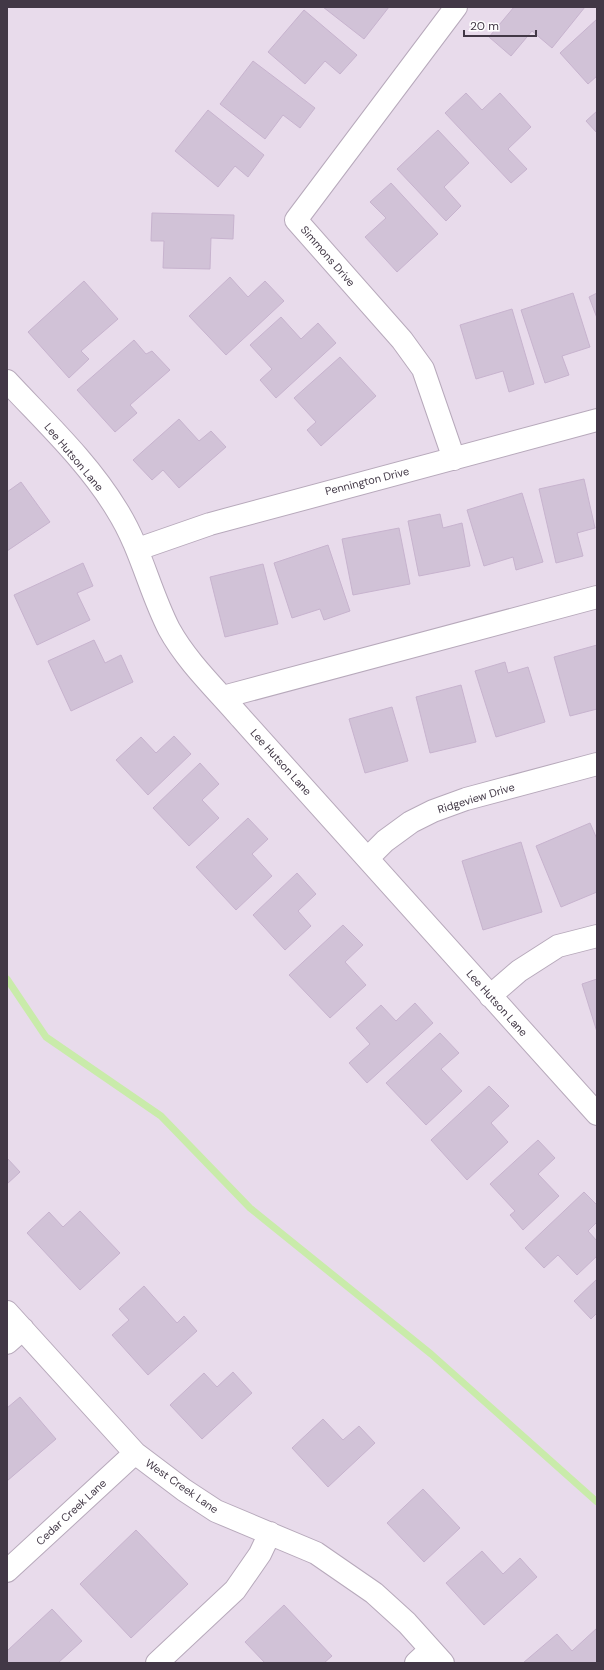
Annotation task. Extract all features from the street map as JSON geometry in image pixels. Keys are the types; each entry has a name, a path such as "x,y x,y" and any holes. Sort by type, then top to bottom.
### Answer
{"street":[{"name":"Simmons Drive","path":"454,459 423,369 402,340 296,220 456,7"},
{"name":"Lee Hutson Lane","path":"7,381 85,466 117,510 138,549 156,599 170,630 188,657 597,1114"},
{"name":"Pennington Drive","path":"138,549 210,524 597,420"},
{"path":"223,697 597,596"},
{"name":"Ridgeview Drive","path":"368,858 398,831 433,811 466,799 597,764"},
{"path":"490,996 519,971 558,946 597,936"},
{"name":"West Creek Lane","path":"7,1312 135,1453 184,1490 216,1511 316,1553 374,1593 407,1623 430,1659"},
{"path":"7,1344 23,1329"},
{"name":"Cedar Creek Lane","path":"7,1571 135,1453"},
{"path":"157,1663 235,1590 260,1554 270,1533"}],"shaded area":[{"path":"7,7 597,7 597,1663 7,1663"}],"building":[{"path":"323,7 389,7 364,39"},
{"path":"514,7 585,7 552,48 532,31 511,56 489,37"},
{"path":"304,10 357,55 340,74 325,61 305,84 268,52"},
{"path":"597,19 597,76 588,84 560,53"},
{"path":"253,61 315,108 300,128 283,115 265,139 220,104"},
{"path":"466,93 482,110 500,93 531,127 508,149 527,169 511,183 445,113"},
{"path":"208,110 264,155 248,177 235,166 218,187 175,151"},
{"path":"597,111 597,133 586,121"},
{"path":"438,130 469,163 444,187 461,206 446,221 397,169"},
{"path":"391,183 438,234 397,272 365,237 386,218 370,202"},
{"path":"152,213 234,215 233,239 211,238 210,269 163,268 164,241 151,241"},
{"path":"230,277 248,297 265,281 284,301 226,355 189,316"},
{"path":"84,281 118,319 81,351 89,359 69,378 28,332"},
{"path":"573,293 590,347 562,356 569,375 545,383 521,310"},
{"path":"597,293 597,318 589,297"},
{"path":"512,309 534,384 509,392 503,371 476,379 460,325"},
{"path":"281,317 301,339 318,323 336,343 276,398 260,380 272,369 250,345"},
{"path":"134,340 146,354 152,351 170,370 130,405 137,413 115,432 77,390"},
{"path":"340,357 376,396 321,446 307,430 316,422 294,398"},
{"path":"179,419 199,441 211,431 226,447 179,488 163,470 152,480 133,460"},
{"path":"584,479 595,528 577,533 583,556 556,563 539,489"},
{"path":"21,482 50,522 7,551 7,492"},
{"path":"522,493 543,562 516,570 513,557 484,566 467,510"},
{"path":"440,514 443,528 462,523 470,566 419,576 408,521"},
{"path":"399,528 410,584 353,595 342,539"},
{"path":"328,545 350,611 324,620 320,609 292,618 274,563"},
{"path":"83,563 93,586 77,593 90,620 37,645 14,595"},
{"path":"263,564 278,624 225,637 210,577"},
{"path":"94,640 105,663 121,655 133,682 71,711 48,661"},
{"path":"597,645 597,709 570,716 554,657"},
{"path":"505,662 508,673 528,667 545,722 496,737 475,671"},
{"path":"461,685 476,742 430,753 416,697"},
{"path":"392,707 408,761 365,773 349,719"},
{"path":"174,736 191,754 148,795 116,760 141,737 156,753"},
{"path":"200,763 219,784 202,800 219,818 189,846 153,808"},
{"path":"248,818 268,839 252,854 272,876 236,910 196,867"},
{"path":"590,823 597,839 597,892 561,907 536,846"},
{"path":"521,842 542,912 483,930 462,861"},
{"path":"297,873 316,894 298,911 311,926 285,950 253,915"},
{"path":"343,925 363,945 345,962 366,985 330,1018 289,975"},
{"path":"597,979 597,1032 582,984"},
{"path":"415,1003 433,1023 367,1083 349,1063 370,1044 356,1028 381,1005 396,1021"},
{"path":"440,1033 459,1053 441,1069 462,1091 426,1125 386,1083"},
{"path":"489,1086 509,1106 491,1123 508,1142 467,1180 431,1140"},
{"path":"538,1140 555,1158 538,1174 559,1196 523,1230 510,1215 515,1211 490,1184"},
{"path":"7,1158 20,1172 7,1184"},
{"path":"584,1192 597,1205 597,1222 588,1231 597,1241 597,1256 577,1275 558,1255 544,1268 525,1248"},
{"path":"80,1211 120,1253 80,1290 27,1233 49,1212 63,1227"},
{"path":"597,1279 597,1313 591,1319 574,1301"},
{"path":"144,1286 177,1323 184,1316 197,1331 148,1375 112,1335 129,1320 119,1309"},
{"path":"233,1372 252,1393 202,1439 170,1405 204,1373 217,1387"},
{"path":"20,1397 56,1439 7,1481 7,1408"},
{"path":"323,1419 343,1440 359,1426 375,1443 328,1487 292,1448"},
{"path":"423,1489 460,1528 424,1562 387,1523"},
{"path":"136,1530 188,1584 131,1638 80,1584"},
{"path":"482,1551 503,1574 520,1558 537,1577 484,1625 446,1583"},
{"path":"284,1605 332,1656 324,1663 265,1663 245,1642"},
{"path":"52,1609 82,1641 58,1663 7,1663 7,1651"},
{"path":"597,1628 597,1663 523,1663 557,1634 572,1651"}],"waterway":[{"path":"7,979 46,1037 161,1116 250,1208 431,1354 597,1502"}]}
